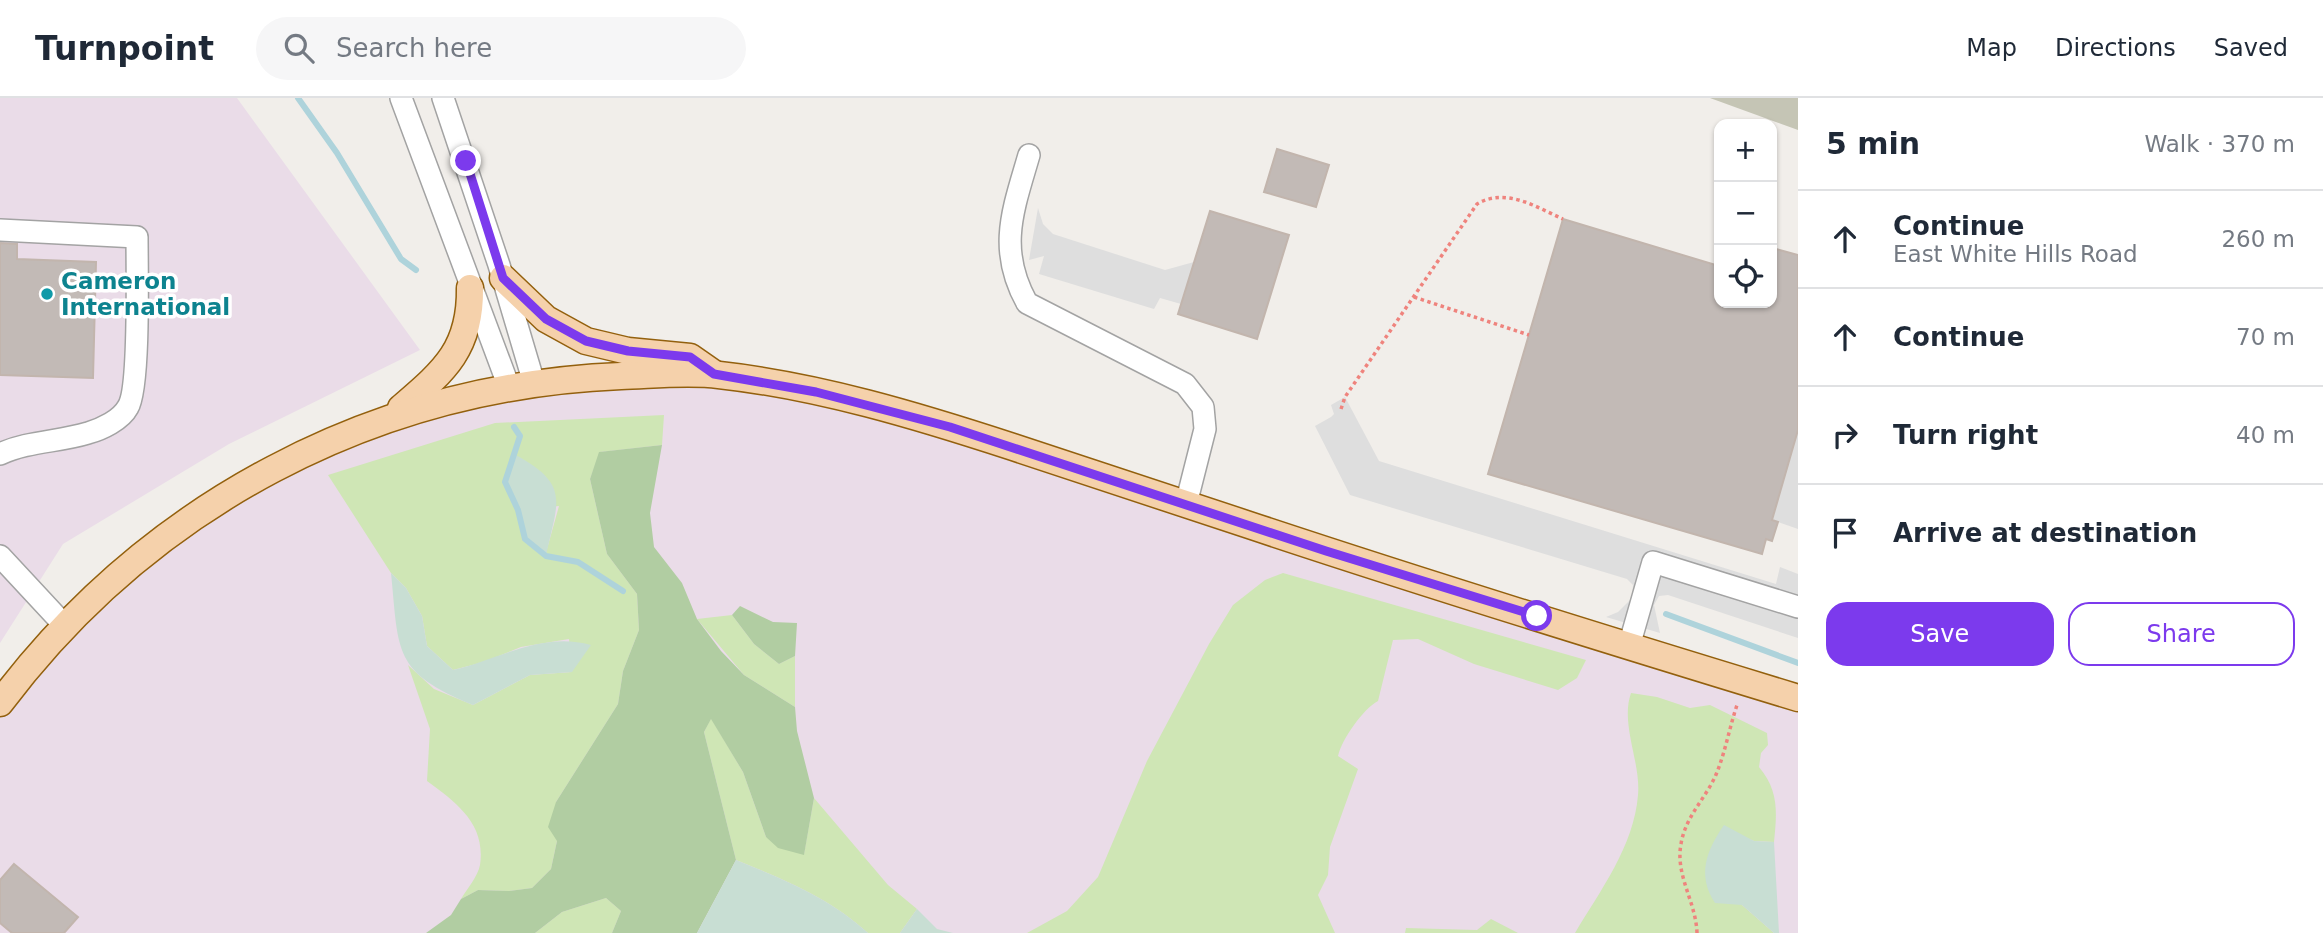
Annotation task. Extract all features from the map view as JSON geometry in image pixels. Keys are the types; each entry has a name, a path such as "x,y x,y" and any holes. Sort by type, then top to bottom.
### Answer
{"main road":[{"path":"503,278 546,319 586,341 628,351 690,357 714,374"},
{"path":"391,416 439,376 454,356 468,320 470,288"},
{"path":"0,703 66,627 123,569 188,519 270,471 391,416 521,385 605,377 714,374 780,384 864,403 950,427 1798,698"}],"street":[{"path":"401,98 470,288 521,385"},
{"path":"445,98 503,278 521,385"},
{"path":"1029,155 1013,208 1008,247 1015,281 1027,303 1185,384 1203,407 1205,429 1186,504"},
{"path":"0,230 137,237 134,382 129,407 112,422 88,433 15,447 0,454"},
{"path":"0,556 66,627"},
{"path":"1629,646 1653,562 1798,607"}],"path":[{"path":"1341,409 1345,397 1468,214 1485,199 1498,195 1519,200 1563,219"},
{"path":"1414,298 1529,335"},
{"path":"1697,933 1690,895 1681,875 1680,845 1689,821 1714,779 1744,681"}],"shaded area":[{"path":"0,98 237,98 420,350 229,444 63,544 0,643"},
{"path":"1710,98 1798,98 1798,130 1777,122 1777,119 1768,119"},
{"path":"1038,208 1043,224 1053,234 1165,270 1194,262 1181,304 1160,298 1154,309 1039,274 1044,256 1029,260"},
{"path":"780,384 1798,698 1798,933 0,933 0,703 232,491 509,387"},
{"path":"1345,397 1379,461 1776,584 1780,567 1798,574 1798,638 1668,595 1659,596 1654,605 1660,633 1606,617 1618,612 1632,598 1633,585 1627,579 1350,495 1315,426 1331,417 1334,414 1331,405"},
{"path":"1798,430 1798,529 1772,520"},
{"path":"514,454 545,475 553,486 556,508 546,556 525,539 518,510 505,482"},
{"path":"391,573 406,588 422,616 427,646 453,670 538,644 555,641 591,645 572,672 530,675 473,705 428,682 414,670 405,657 396,623"},
{"path":"1724,825 1754,841 1774,842 1779,933 1774,933 1742,905 1715,903 1709,893 1706,863 1712,844"},
{"path":"736,860 822,900 868,933 697,933"},
{"path":"917,909 937,929 953,933 900,933"}],"green space":[{"path":"664,415 662,445 600,452 590,479 607,554 637,594 639,630 623,671 618,704 556,802 557,841 551,869 532,888 509,891 478,890 461,899 479,869 481,851 474,826 467,816 459,806 427,781 430,729 408,665 434,689 473,705 530,675 572,672 569,639 521,647 484,662 453,670 427,646 422,616 406,588 391,573 328,475 495,423","holes":["559,506 545,556 525,539 518,510"]},
{"path":"662,445 650,513 654,547 682,583 697,619 721,651 744,675 795,707 797,731 814,798 804,855 778,848 766,837 743,772 711,719 704,732 736,860 697,933 612,933 621,911 606,898 562,912 535,933 426,933 451,915 461,899 478,890 509,891 532,888 551,869 557,841 548,827 556,802 618,704 623,671 639,630 637,594 607,554 590,479 599,452"},
{"path":"1283,573 1586,660 1577,678 1558,690 1474,664 1418,639 1393,640 1378,701 1354,725 1338,756 1358,769 1330,847 1328,875 1318,895 1335,933 1027,933 1067,911 1098,877 1147,761 1209,644 1233,605 1265,580"},
{"path":"740,606 773,622 797,623 795,656 779,664 754,644 732,615"},
{"path":"732,615 754,644 779,664 795,656 795,707 744,675 697,619"},
{"path":"1631,693 1657,697 1690,708 1710,705 1767,733 1768,745 1761,753 1759,767 1766,776 1775,802 1774,842 1754,841 1735,833 1742,905 1774,933 1575,933 1623,850 1635,814 1638,782 1629,730 1628,705"},
{"path":"711,718 743,772 766,837 804,854 814,798 888,885 917,909 900,933 868,933 822,900 736,860 704,732"},
{"path":"606,898 621,911 612,933 535,933 562,912"},
{"path":"1491,919 1518,933 1405,933 1406,928 1477,930"}],"building":[{"path":"1277,149 1329,165 1316,207 1264,192"},
{"path":"1210,211 1289,235 1257,339 1178,314"},
{"path":"1563,219 1714,264 1714,308 1777,308 1777,249 1798,255 1798,430 1772,520 1778,522 1772,541 1766,539 1762,554 1488,474"},
{"name":"Cameron International","path":"0,243 17,244 17,259 96,262 93,378 0,375"},
{"path":"14,864 78,917 64,933 12,933 0,923 0,880"}],"waterway":[{"path":"298,98 337,153 401,259 416,270"},
{"path":"514,427 520,436 505,482 518,510 525,539 546,556 578,562 623,591"},
{"path":"1666,614 1798,663"}],"place":[{"name":"Cameron International","path":"47,294"}],"route":[{"path":"466,161 503,278 524,301 546,319 586,341 628,351 690,357 714,374 816,392 950,427 1326,551 1537,616"}]}
